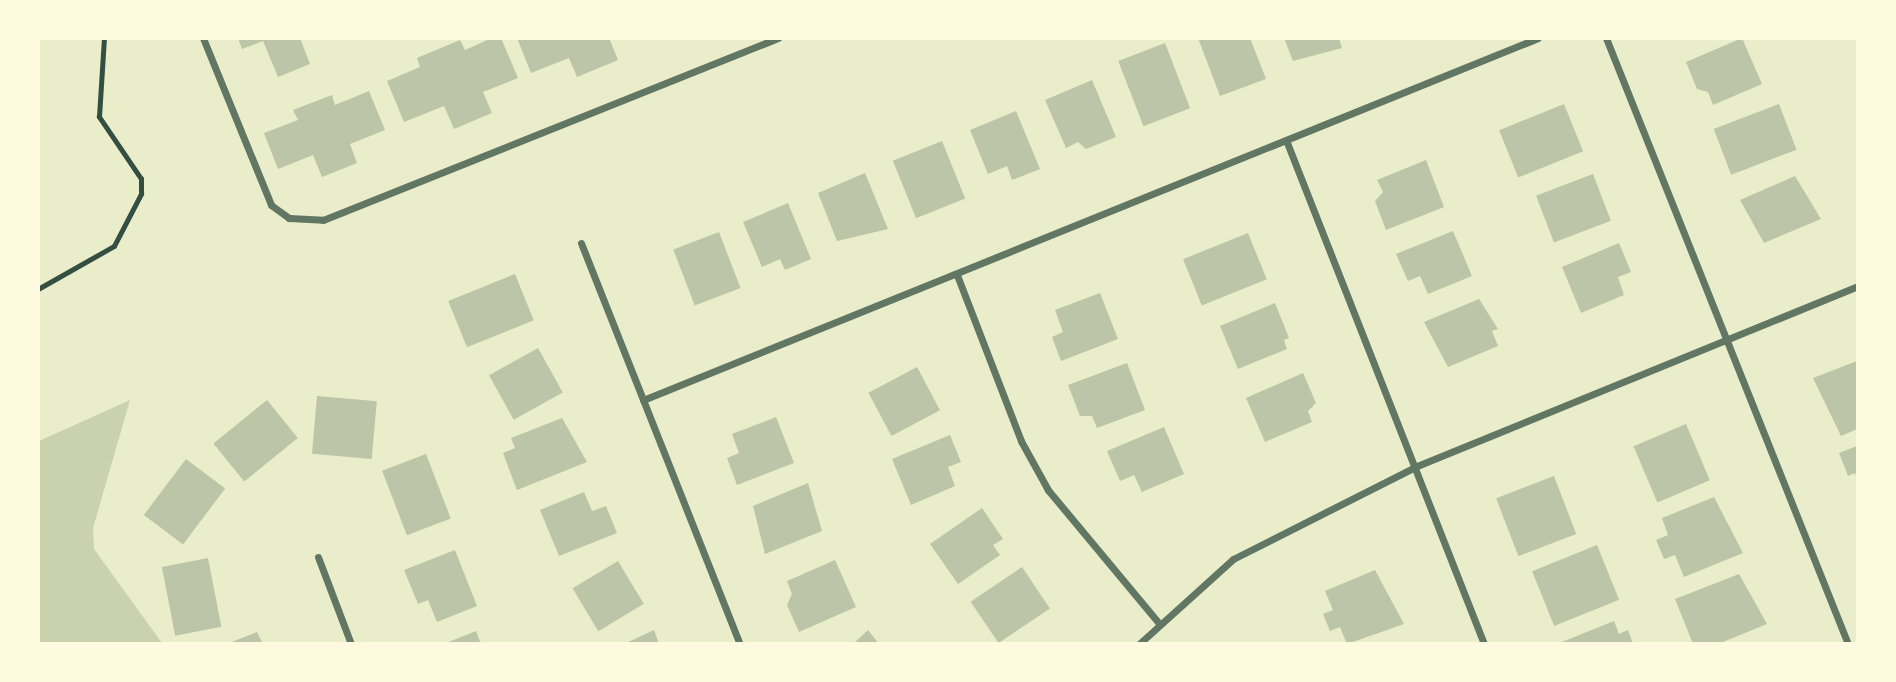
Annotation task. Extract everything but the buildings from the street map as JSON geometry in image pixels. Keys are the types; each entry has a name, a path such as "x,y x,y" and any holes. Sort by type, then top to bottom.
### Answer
{"street":[{"path":"203,38 271,205 289,218 323,220 778,38"},
{"path":"643,400 1538,38"},
{"path":"1606,38 1848,643"},
{"path":"1286,140 1417,466 1484,643"},
{"path":"581,243 740,643"},
{"path":"957,275 1021,441 1048,490 1159,623"},
{"path":"1139,643 1233,559 1417,466 1857,286"},
{"path":"318,557 351,643"}],"path":[{"path":"38,289 114,246 141,194 141,179 99,117 104,38"}],"green space":[{"path":"130,400 93,528 94,549 162,643 39,643 39,441"}]}
